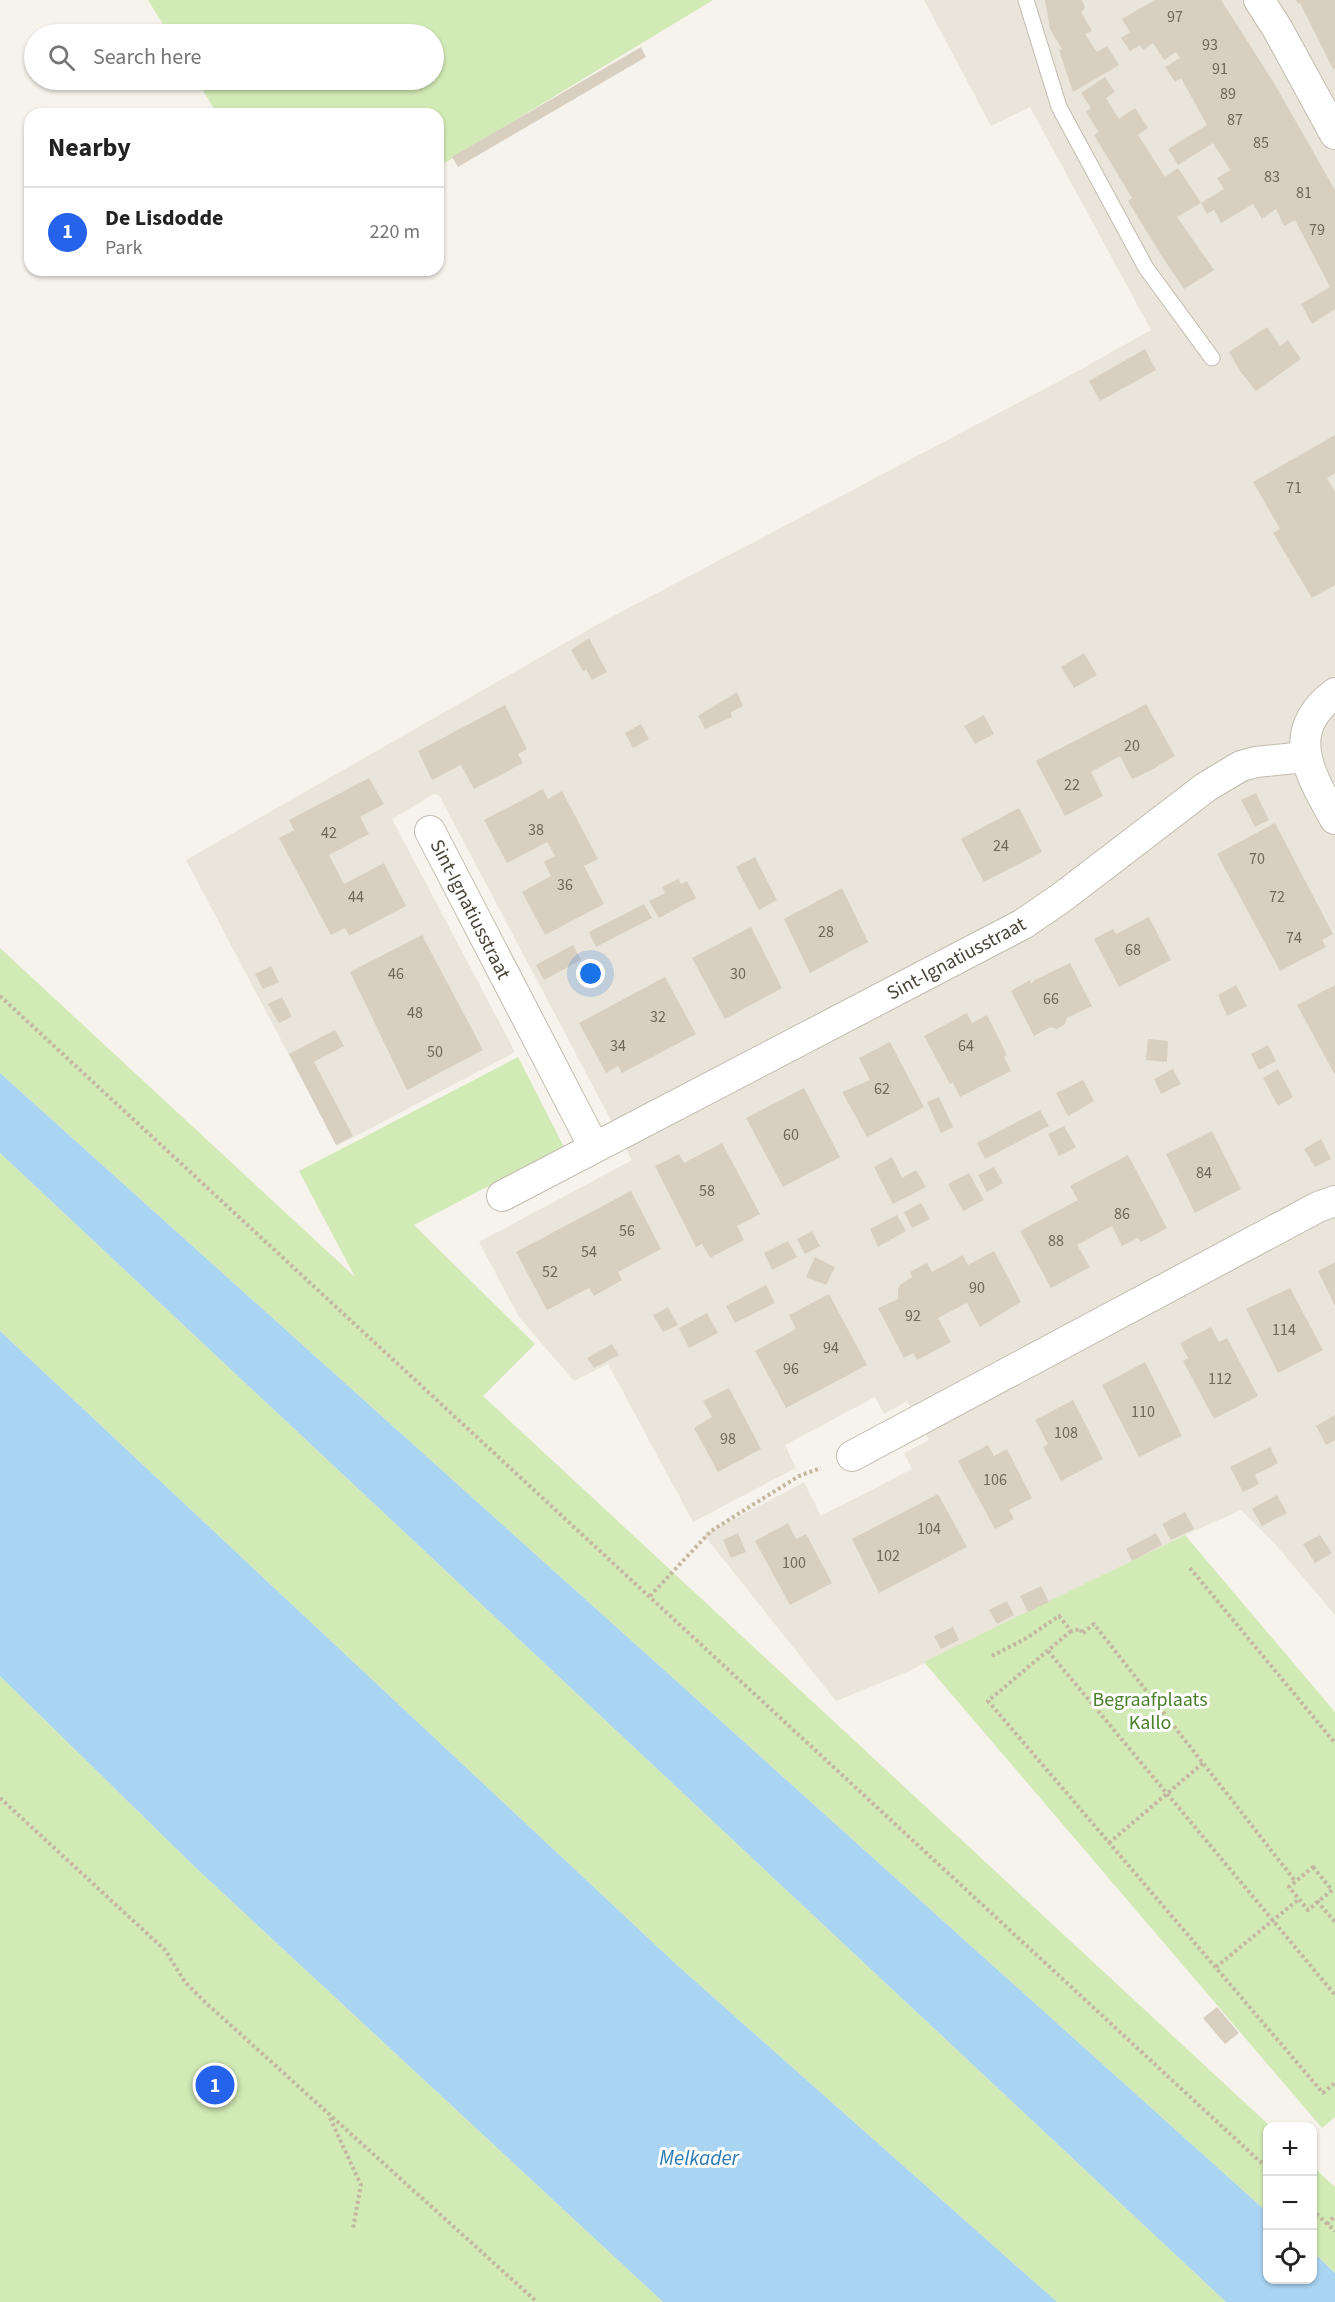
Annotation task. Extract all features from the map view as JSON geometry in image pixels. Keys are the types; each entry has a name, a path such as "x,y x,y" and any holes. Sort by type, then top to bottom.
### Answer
{"street":[{"path":"1259,0 1277,28 1335,134"},
{"path":"1335,693 1318,707 1305,740 1305,757 1316,784 1335,819"},
{"name":"Sint-Ignatiusstraat","path":"502,1197 1023,924 1061,898 1206,787 1231,771 1256,762 1305,757"},
{"name":"Sint-Ignatiusstraat","path":"430,831 594,1147"},
{"path":"852,1456 1307,1213 1335,1201"}],"lane":[{"path":"1026,0 1059,107 1146,268 1212,358"}],"path":[{"path":"0,996 1263,2164"},
{"path":"650,1596 711,1531 799,1476 852,1456"},
{"path":"1190,1568 1335,1743"},
{"path":"992,1656 1025,1639 1059,1616 1071,1631"},
{"path":"1296,1882 1094,1624 1082,1634 1081,1629 1071,1631 988,1701 1323,2093 1335,2083"},
{"path":"1048,1651 1335,1995"},
{"path":"1109,1843 1203,1762"},
{"path":"0,1798 165,1950 185,1982 328,2115 537,2302"},
{"path":"1313,1867 1332,1890 1308,1910 1299,1899 1289,1887 1313,1867"},
{"path":"1216,1967 1299,1899"},
{"path":"1317,1901 1335,1922"},
{"path":"328,2115 361,2185 353,2228"},
{"path":"1317,2215 1335,2231"},
{"path":"1327,2224 1335,2216"}],"shaded area":[{"path":"924,0 1335,0 1335,1615 1274,1543 1241,1510 1185,1535 905,1673 836,1701 704,1535 804,1482 821,1516 912,1469 904,1453 929,1440 907,1401 884,1414 875,1397 785,1445 796,1468 693,1522 608,1364 574,1381 519,1317 479,1242 632,1160 439,795 434,794 392,819 515,1052 337,1146 186,860 600,623 1069,376 1151,330 1030,107 991,126"}],"green space":[{"path":"148,0 713,0 444,163 444,108 213,108 203,90 444,90 444,24 163,24"},
{"path":"0,948 355,1277 299,1171 518,1057 564,1147 414,1225 535,1344 483,1396 1266,2122 1263,2122 1263,2208 0,1073"},
{"path":"0,1153 1226,2302 1057,2302 678,1966 0,1331"},
{"name":"Begraafplaats Kallo","path":"1185,1535 1335,1712 1335,2117 1322,2128 924,1662"},
{"path":"0,1676 196,1868 663,2302 0,2302"},
{"path":"1317,2171 1335,2187 1335,2273 1317,2256"}],"water":[{"path":"0,1073 1263,2208 1263,2284 1317,2284 1317,2256 1335,2273 1335,2302 1226,2302 0,1153"},
{"name":"Melkader","path":"0,1331 678,1966 1057,2302 663,2302 196,1868 0,1676"}],"building":[{"path":"1045,0 1082,0 1085,8 1081,12 1092,31 1085,34 1097,52 1107,46 1119,65 1073,92 1059,50 1062,49 1050,29"},
{"path":"1155,0 1221,0 1274,83 1335,190 1335,309 1312,324 1301,304 1330,287 1295,220 1284,226 1276,209 1262,219 1253,204 1221,223 1214,210 1207,214 1201,203 1224,189 1217,178 1230,170 1213,143 1178,165 1168,149 1207,125 1181,78 1175,82 1165,67 1180,58 1176,52 1164,60 1153,43 1143,50 1140,45 1130,51 1121,38 1130,32 1122,19"},
{"path":"1296,0 1335,0 1335,68 1333,69 1300,3 1298,4"},
{"path":"641,47 646,57 458,167 452,157"},
{"path":"1105,77 1115,92 1106,98 1119,119 1135,108 1148,128 1138,135 1165,177 1178,168 1201,203 1177,217 1214,270 1184,289 1128,201 1132,198 1094,135 1099,132 1086,112 1091,108 1081,93"},
{"path":"1267,327 1280,346 1288,340 1301,359 1256,391 1229,352"},
{"path":"1145,349 1156,370 1100,401 1089,381"},
{"path":"1335,435 1335,473 1327,478 1335,492 1335,585 1312,598 1273,533 1280,529 1253,482"},
{"path":"589,638 607,672 592,680 586,669 583,671 571,650"},
{"path":"1084,653 1097,675 1074,688 1061,667"},
{"path":"737,692 743,706 731,712 732,717 705,729 698,716"},
{"path":"1146,704 1175,756 1132,779 1120,756 1091,772 1103,796 1065,816 1036,761"},
{"path":"505,705 527,749 518,754 523,763 474,789 461,765 432,780 418,751"},
{"path":"984,715 994,734 975,744 964,726"},
{"path":"641,724 649,739 633,748 625,733"},
{"path":"369,778 384,804 360,817 369,834 329,855 344,884 384,863 406,906 349,936 345,928 331,935 279,838 294,830 289,820"},
{"path":"543,789 548,799 562,791 598,859 584,866 604,904 545,935 522,892 551,876 544,862 555,856 547,842 507,863 484,820"},
{"path":"1256,793 1269,820 1255,827 1241,800"},
{"path":"1019,808 1042,852 984,882 961,839"},
{"path":"1275,823 1333,934 1322,940 1326,947 1280,971 1217,854"},
{"path":"755,857 777,900 759,910 736,867"},
{"path":"678,879 681,884 687,881 696,898 659,918 649,901 665,893 662,887"},
{"path":"842,888 868,942 810,973 784,919"},
{"path":"644,904 652,918 596,947 589,932"},
{"path":"1149,917 1171,960 1119,987 1094,939 1113,929 1116,934"},
{"path":"751,927 782,988 725,1019 692,958"},
{"path":"422,935 483,1050 407,1090 350,972"},
{"path":"573,945 581,960 544,980 536,965"},
{"path":"1070,963 1092,1006 1067,1018 1065,1024 1057,1029 1051,1027 1034,1036 1011,991 1030,980 1031,984"},
{"path":"271,966 279,982 263,989 255,974"},
{"path":"665,977 696,1034 622,1073 618,1066 606,1073 579,1023"},
{"path":"1236,985 1247,1006 1227,1016 1218,995"},
{"path":"1335,985 1335,1075 1297,1005"},
{"path":"282,997 292,1017 279,1023 268,1004"},
{"path":"967,1013 972,1023 987,1015 1007,1055 1004,1057 1011,1071 960,1097 953,1083 950,1084 924,1036"},
{"path":"335,1030 344,1046 314,1062 353,1136 336,1145 289,1054"},
{"path":"1148,1039 1168,1041 1167,1062 1146,1060"},
{"path":"890,1042 924,1107 867,1137 842,1092 870,1080 859,1058"},
{"path":"1268,1045 1276,1061 1259,1070 1251,1054"},
{"path":"1173,1069 1181,1084 1161,1094 1154,1079"},
{"path":"1278,1069 1293,1097 1278,1106 1263,1078"},
{"path":"1083,1080 1094,1101 1068,1116 1056,1093"},
{"path":"804,1088 840,1157 783,1187 746,1118"},
{"path":"939,1097 953,1127 941,1133 927,1102"},
{"path":"1040,1110 1049,1126 985,1159 977,1143"},
{"path":"1064,1126 1076,1147 1059,1156 1048,1134"},
{"path":"1212,1131 1241,1189 1195,1213 1166,1154"},
{"path":"1321,1139 1331,1159 1315,1167 1304,1149"},
{"path":"722,1143 760,1214 737,1226 744,1240 710,1258 702,1244 696,1247 655,1166 679,1154 684,1163"},
{"path":"1128,1155 1167,1228 1141,1242 1138,1238 1122,1246 1112,1226 1077,1245 1090,1267 1051,1288 1020,1231 1078,1200 1070,1186"},
{"path":"892,1157 902,1178 916,1170 926,1187 893,1204 874,1167"},
{"path":"994,1167 1003,1183 987,1192 978,1175"},
{"path":"969,1173 984,1200 963,1211 948,1184"},
{"path":"631,1191 661,1249 618,1272 622,1280 594,1296 589,1288 547,1310 516,1252"},
{"path":"921,1203 930,1219 912,1228 904,1212"},
{"path":"897,1215 906,1231 878,1247 870,1229"},
{"path":"812,1231 820,1246 805,1254 797,1239"},
{"path":"788,1241 797,1257 772,1270 764,1253"},
{"path":"994,1251 1021,1302 980,1327 967,1303 938,1318 951,1342 917,1360 913,1353 904,1358 878,1308 898,1299 898,1289 912,1277 910,1272 927,1263 932,1272 963,1255 968,1265"},
{"path":"815,1257 835,1267 826,1285 806,1277"},
{"path":"1335,1262 1335,1306 1318,1271"},
{"path":"766,1285 775,1303 735,1323 726,1306"},
{"path":"1290,1288 1323,1350 1278,1373 1246,1309"},
{"path":"829,1294 867,1365 786,1408 755,1351 796,1329 789,1315"},
{"path":"668,1307 678,1325 663,1332 653,1315"},
{"path":"707,1313 718,1333 689,1348 679,1328"},
{"path":"1211,1327 1219,1342 1227,1338 1258,1396 1214,1419 1183,1361 1188,1358 1180,1343"},
{"path":"612,1344 619,1355 594,1368 587,1358"},
{"path":"1145,1362 1182,1436 1139,1457 1102,1385"},
{"path":"729,1388 761,1449 718,1472 694,1428 712,1417 703,1401"},
{"path":"1073,1400 1103,1459 1061,1481 1043,1447 1048,1444 1035,1420"},
{"path":"1335,1415 1335,1440 1326,1445 1316,1426"},
{"path":"988,1445 994,1456 1007,1449 1032,1498 1009,1510 1014,1519 995,1529 958,1461"},
{"path":"1270,1447 1278,1463 1255,1475 1259,1484 1243,1492 1230,1467"},
{"path":"938,1494 967,1547 879,1593 852,1539"},
{"path":"1277,1495 1287,1513 1262,1526 1252,1509"},
{"path":"1185,1512 1194,1529 1171,1540 1162,1524"},
{"path":"788,1523 796,1539 806,1534 832,1583 790,1605 755,1541"},
{"path":"738,1533 746,1552 731,1558 723,1540"},
{"path":"1156,1533 1162,1545 1132,1561 1126,1549"},
{"path":"1320,1535 1332,1553 1315,1563 1303,1544"},
{"path":"1041,1586 1049,1602 1028,1612 1020,1596"},
{"path":"1007,1601 1014,1615 997,1624 989,1610"},
{"path":"953,1627 959,1640 941,1649 934,1636"},
{"path":"1217,2007 1239,2033 1225,2044 1203,2018"}],"place":[{"name":"De Lisdodde","path":"215,2085"}]}
